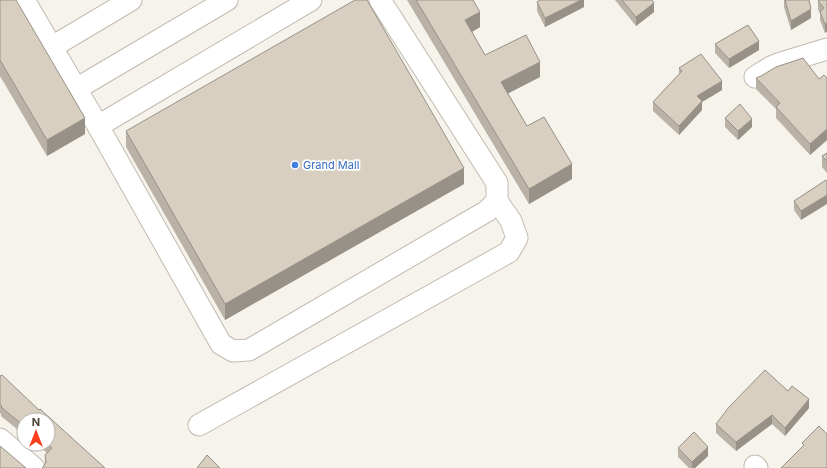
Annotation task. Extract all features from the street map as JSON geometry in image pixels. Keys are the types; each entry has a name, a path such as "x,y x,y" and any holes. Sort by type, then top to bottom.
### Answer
{"street":[{"path":"52,47 131,0"},
{"path":"76,89 228,0"},
{"path":"98,126 310,0"},
{"path":"199,425 509,252 517,238 511,221 497,201 497,183 380,0"},
{"path":"28,1 52,47 221,344 234,352 250,350 487,211 497,201"},
{"path":"755,77 771,67 781,63 827,49"},
{"path":"0,439 34,468"}],"building":[{"path":"0,0 16,0 85,118 47,140 0,60"},
{"name":"Grand Mall","path":"355,0 367,0 464,168 225,304 126,131"},
{"path":"416,0 473,0 480,12 465,20 485,55 526,35 540,62 501,82 527,126 544,117 572,164 529,189"},
{"path":"540,0 581,0 545,18 537,2"},
{"path":"622,0 652,0 654,3 636,17"},
{"path":"785,0 809,0 811,9 791,21"},
{"path":"827,0 827,23 825,24 820,12 824,8 818,1"},
{"path":"748,25 759,41 729,59 715,44"},
{"path":"701,54 722,81 697,96 702,101 679,126 653,102 682,71 679,68"},
{"path":"803,58 819,79 824,75 827,78 827,129 810,144 776,107 780,103 756,78 776,67"},
{"path":"740,104 752,119 738,131 725,118"},
{"path":"827,153 827,161 822,156"},
{"path":"826,180 827,195 801,211 794,201"},
{"path":"765,370 788,391 792,386 809,399 785,428 772,415 736,442 716,424 729,407"},
{"path":"2,375 39,410 40,409 43,412 16,412 16,419 1,407 0,376"},
{"path":"56,424 105,468 42,468 46,462 45,455 48,452 56,452"},
{"path":"819,426 827,434 827,468 781,468 804,445 802,443"},
{"path":"694,432 708,447 692,462 678,448"},
{"path":"0,446 26,468 0,468"},
{"path":"207,455 220,468 197,468"}],"place":[{"name":"Grand Mall","path":"295,165"}]}
